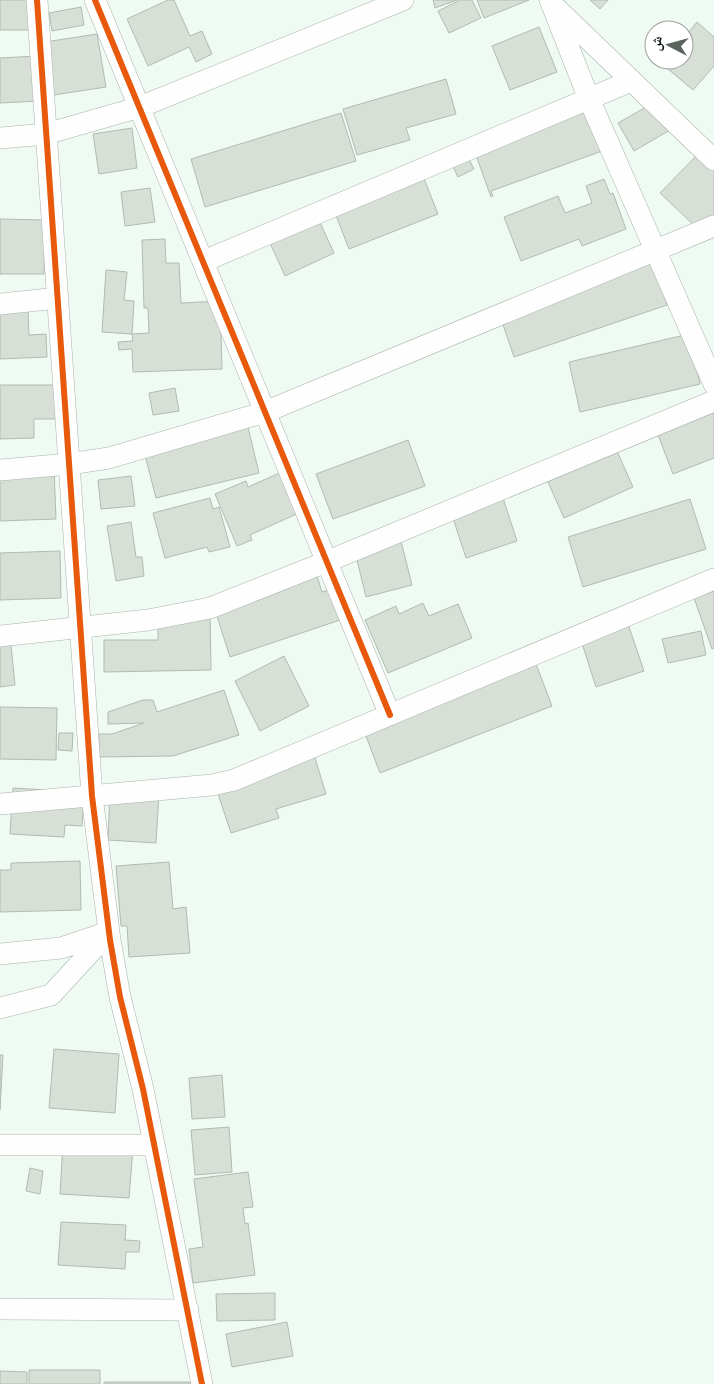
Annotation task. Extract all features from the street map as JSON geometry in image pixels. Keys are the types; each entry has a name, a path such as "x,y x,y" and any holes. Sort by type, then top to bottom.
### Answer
{"street":[{"path":"37,0 92,796 109,932 120,997 154,1145 202,1384"},
{"path":"95,0 390,714"},
{"path":"0,138 46,134 140,107 403,0"},
{"path":"551,2 714,160"},
{"path":"551,2 589,99 714,384"},
{"path":"204,261 631,81"},
{"path":"0,470 69,464 110,458 265,412 714,226"},
{"path":"0,304 58,298"},
{"path":"0,636 148,620 210,608 326,562 714,401"},
{"path":"0,804 212,785 234,780 714,579"},
{"path":"0,954 61,948 109,932"},
{"path":"0,1008 51,995 109,932"},
{"path":"0,1145 154,1145"},
{"path":"0,1309 188,1310"}],"building":[{"path":"0,0 34,0 35,30 0,30"},
{"path":"168,0 174,0 190,36 202,31 212,54 196,62 189,47 148,66 127,19"},
{"path":"433,0 457,0 435,8"},
{"path":"460,0 472,0 481,18 449,33 438,11"},
{"path":"477,0 529,0 484,18"},
{"path":"590,0 608,0 600,9"},
{"path":"81,7 84,25 52,31 49,13"},
{"path":"697,22 714,37 714,66 693,90 669,70 694,70 694,26"},
{"path":"539,27 557,72 510,90 492,46"},
{"path":"97,34 106,87 54,95 45,42"},
{"path":"37,56 39,101 0,103 0,58"},
{"path":"446,79 456,114 406,128 410,140 357,155 343,109"},
{"path":"660,99 677,126 634,151 618,123"},
{"path":"589,105 605,150 491,191 493,196 491,197 473,147"},
{"path":"341,113 356,161 205,207 191,159"},
{"path":"132,128 137,168 99,174 93,134"},
{"path":"463,148 474,169 458,177 448,156"},
{"path":"698,154 714,169 714,216 700,231 660,193"},
{"path":"419,166 438,214 349,249 330,200"},
{"path":"604,179 610,194 613,193 626,229 582,246 579,239 521,261 504,217 558,196 565,213 592,203 586,186"},
{"path":"150,188 155,222 125,226 121,192"},
{"path":"313,207 334,253 285,276 264,230"},
{"path":"0,219 45,220 44,274 0,274"},
{"path":"165,239 166,263 179,263 181,303 220,301 222,369 133,372 132,349 119,350 118,342 133,341 132,334 149,333 148,308 144,308 142,240"},
{"path":"651,257 667,305 514,357 498,310"},
{"path":"106,270 127,272 124,300 134,301 132,334 102,332"},
{"path":"28,311 29,335 46,334 47,357 0,359 0,312"},
{"path":"689,334 700,384 580,412 569,362"},
{"path":"0,385 60,385 60,419 34,419 34,438 0,439"},
{"path":"175,388 179,411 153,415 149,393"},
{"path":"714,399 714,458 673,474 653,422"},
{"path":"247,423 259,473 156,498 145,455"},
{"path":"408,440 425,486 333,519 316,474"},
{"path":"612,440 633,487 564,518 543,471"},
{"path":"54,468 56,519 0,521 0,470"},
{"path":"284,471 301,512 250,535 252,540 237,546 215,494 246,481 248,487"},
{"path":"131,476 135,506 101,509 98,480"},
{"path":"501,492 517,541 466,558 450,509"},
{"path":"210,498 213,509 219,507 230,547 209,552 207,547 165,558 153,513"},
{"path":"690,499 706,549 583,587 568,537"},
{"path":"131,522 136,557 142,557 144,576 116,581 107,526"},
{"path":"400,537 412,585 366,597 354,548"},
{"path":"60,551 61,598 0,600 0,553"},
{"path":"317,576 322,592 336,587 346,618 230,657 215,610"},
{"path":"714,591 714,648 712,649 694,598"},
{"path":"423,603 429,616 458,604 472,638 388,673 365,620 396,606 399,614"},
{"path":"210,609 211,670 104,672 104,640 158,640 158,623"},
{"path":"627,621 644,671 596,687 580,637"},
{"path":"701,631 706,655 668,663 662,639"},
{"path":"10,635 15,685 0,687 0,636"},
{"path":"284,656 309,706 260,731 235,681"},
{"path":"533,656 552,706 380,773 361,723"},
{"path":"224,690 239,735 173,756 99,757 99,734 112,734 144,723 108,724 108,712 143,700 153,700 157,712"},
{"path":"0,707 57,708 56,760 0,759"},
{"path":"59,733 73,733 72,751 58,750"},
{"path":"312,748 326,794 276,809 279,818 231,833 213,779"},
{"path":"13,788 64,791 84,795 82,826 65,825 64,837 10,834"},
{"path":"110,790 159,793 156,843 108,840"},
{"path":"80,861 81,910 0,912 0,870 11,870 11,863"},
{"path":"169,862 173,909 186,907 190,953 129,957 127,926 121,926 116,866"},
{"path":"54,1049 119,1054 115,1113 49,1108"},
{"path":"0,1055 3,1055 0,1110"},
{"path":"222,1075 225,1117 192,1119 189,1078"},
{"path":"229,1127 232,1172 195,1175 191,1130"},
{"path":"63,1143 133,1148 129,1198 60,1194"},
{"path":"30,1168 43,1171 40,1194 26,1191"},
{"path":"248,1172 253,1207 243,1208 245,1224 248,1223 255,1275 193,1283 189,1249 203,1247 194,1179"},
{"path":"61,1222 126,1225 125,1240 140,1241 139,1252 126,1252 125,1269 58,1265"},
{"path":"275,1293 275,1320 217,1321 216,1294"},
{"path":"287,1322 293,1356 232,1367 226,1334"},
{"path":"29,1370 100,1370 100,1384 29,1384"},
{"path":"0,1371 27,1372 27,1384 0,1384"},
{"path":"104,1382 197,1382 197,1384 104,1384"}],"cycle path":[{"path":"37,0 92,796 110,940 120,997 143,1089 202,1384"},
{"path":"95,0 390,715"}]}
